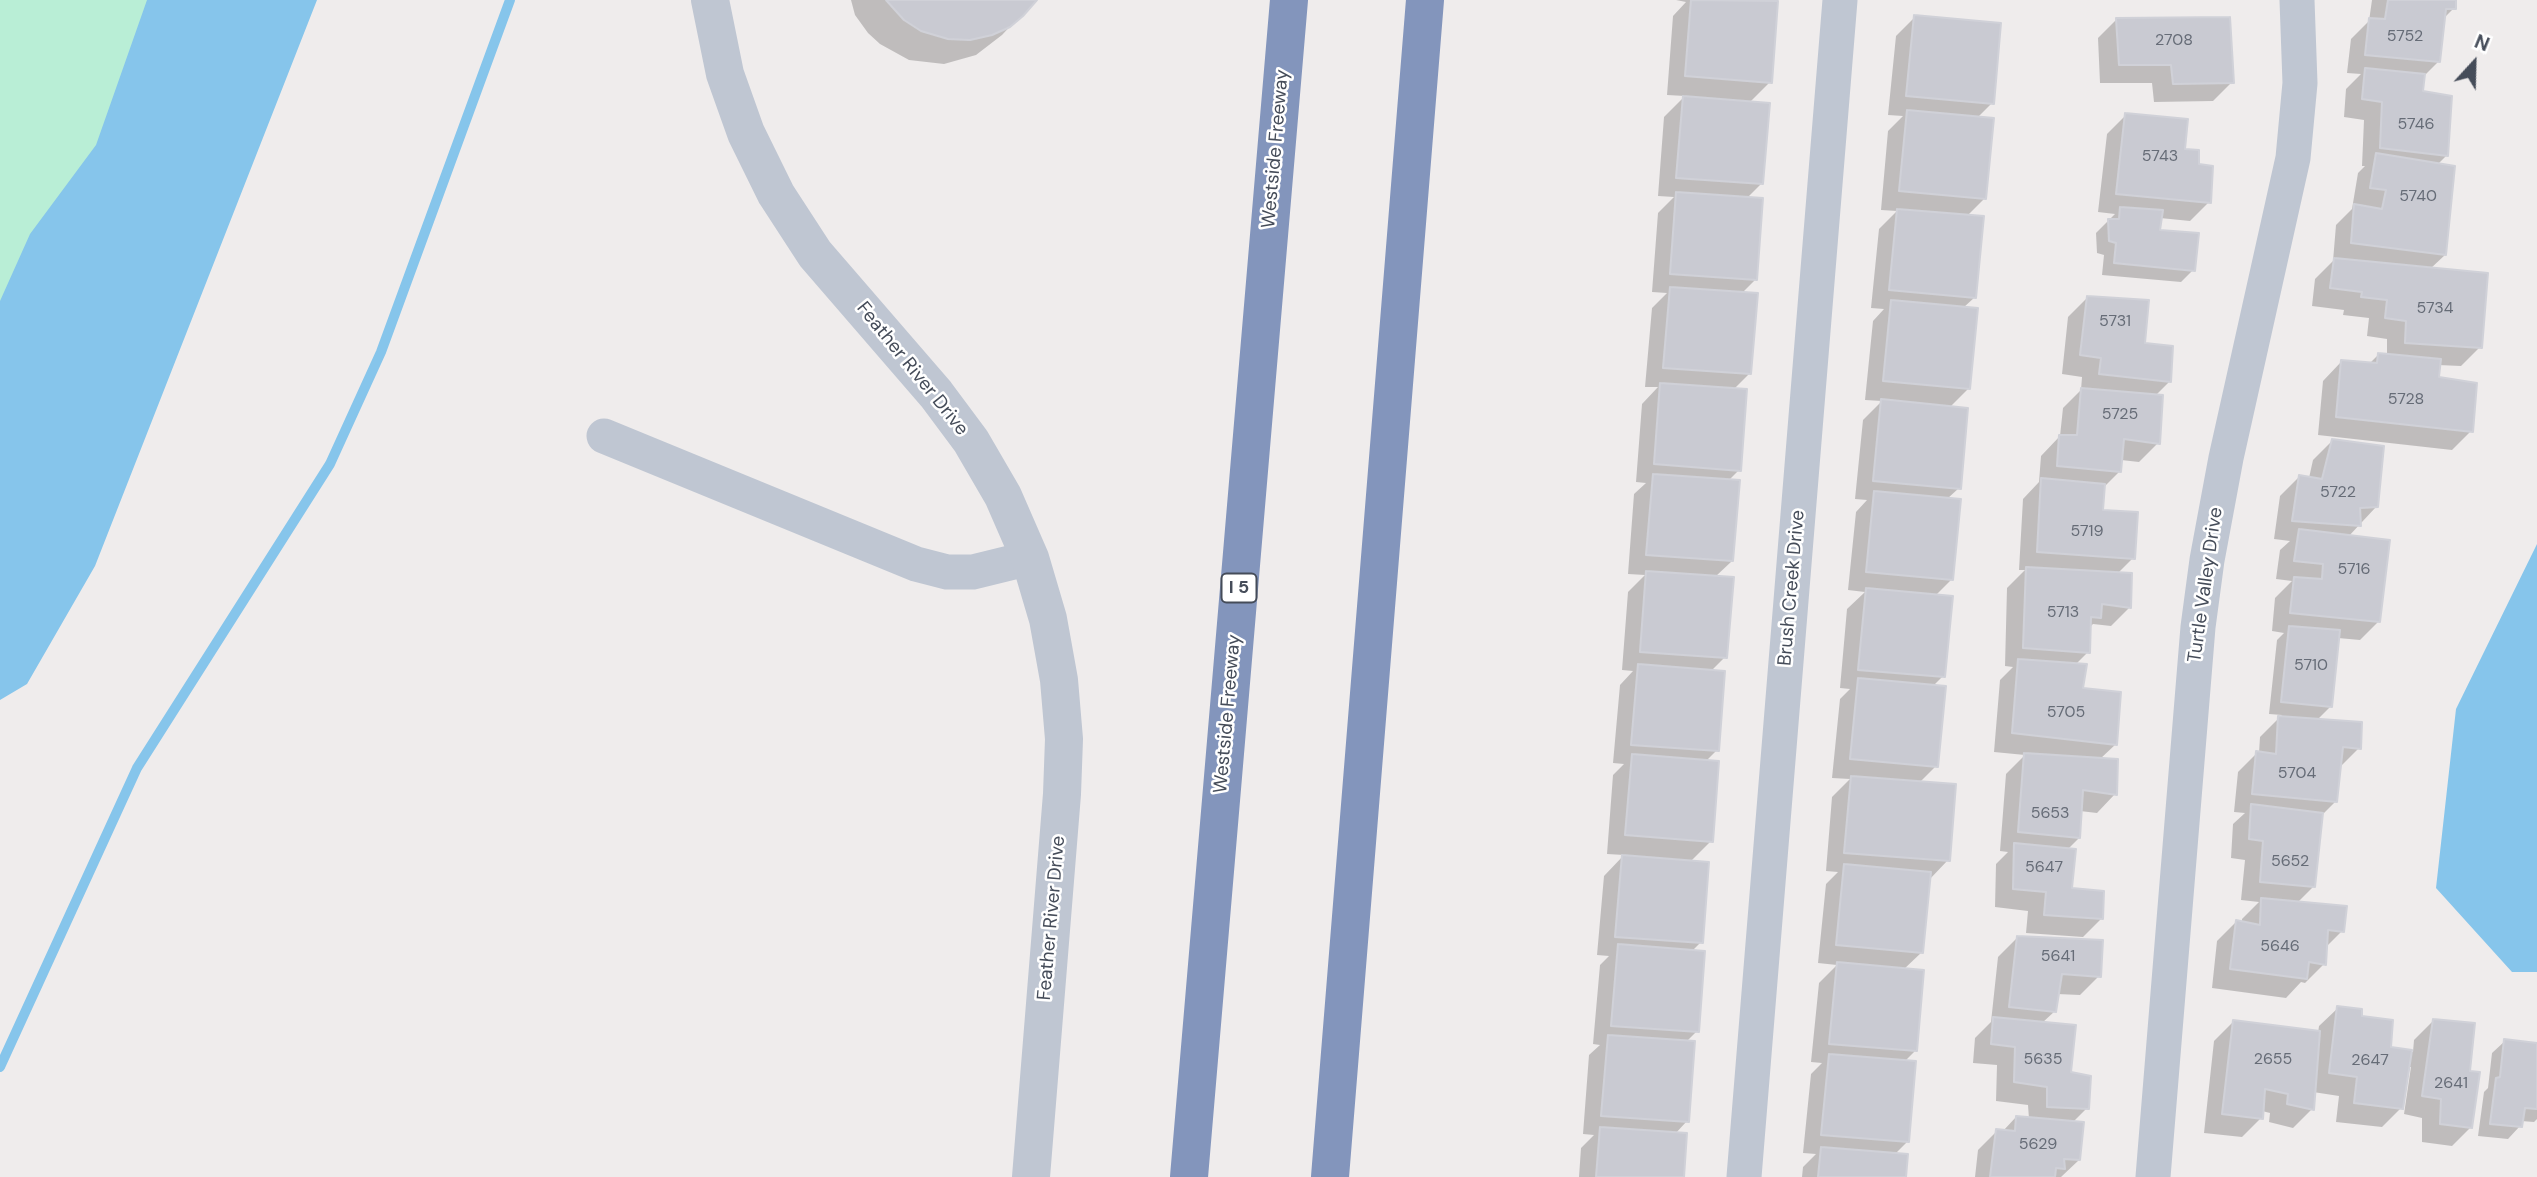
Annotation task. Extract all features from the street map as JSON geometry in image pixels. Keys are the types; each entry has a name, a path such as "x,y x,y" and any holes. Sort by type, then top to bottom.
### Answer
{"highway":[{"name":"Westside Freeway","path":"1189,1177 1289,0"},
{"path":"1330,1177 1426,0"}],"street":[{"name":"Feather River Drive","path":"709,0 725,74 746,133 776,194 815,254 936,394 971,441 1003,496 1030,558 1048,619 1059,680 1064,739 1062,794 1031,1177"},
{"name":"Brush Creek Drive","path":"1744,1177 1840,0"},
{"name":"Turtle Valley Drive","path":"2153,1177 2198,627 2226,458 2292,158 2300,83 2297,0"},
{"path":"604,436 916,564 947,572 973,572 1030,558"}],"green space":[{"path":"0,0 161,0 0,389"}],"water":[{"path":"147,0 317,0 95,566 27,684 0,700 0,301 30,234 96,145"},
{"path":"2537,544 2537,972 2512,972 2436,888 2456,709"}],"building":[{"path":"886,0 1037,0 1010,27 970,40 948,39 921,31 904,20"},
{"path":"1691,0 1778,1 1772,83 1685,76"},
{"path":"2388,0 2456,0 2456,9 2446,9 2440,62 2365,55 2369,18 2385,19"},
{"path":"1914,15 2001,23 1994,104 1906,96"},
{"path":"2230,17 2234,83 2173,84 2171,65 2119,65 2116,18"},
{"path":"2365,68 2425,74 2423,91 2452,96 2448,156 2380,148 2382,102 2362,99"},
{"path":"1683,96 1770,103 1763,184 1676,178"},
{"path":"1907,110 1994,118 1986,199 1899,191"},
{"path":"2125,113 2188,119 2185,149 2199,150 2199,164 2213,166 2211,203 2116,194"},
{"path":"2376,153 2455,166 2446,255 2351,243 2354,204 2382,209 2386,190 2370,188"},
{"path":"1676,192 1763,198 1757,280 1670,274"},
{"path":"2120,207 2163,210 2160,230 2199,233 2195,271 2114,263 2116,243 2109,241 2108,219 2119,219"},
{"path":"1897,209 1984,216 1976,298 1889,290"},
{"path":"2334,258 2488,273 2482,348 2405,343 2406,321 2385,318 2387,300 2361,297 2362,292 2330,288"},
{"path":"1670,287 1758,293 1751,374 1663,368"},
{"path":"2087,296 2149,300 2145,343 2173,346 2171,382 2099,374 2101,358 2080,355"},
{"path":"1891,300 1978,308 1970,389 1883,381"},
{"path":"2378,353 2441,359 2439,377 2477,383 2473,432 2336,417 2341,360 2377,363"},
{"path":"1660,383 1747,389 1741,471 1654,464"},
{"path":"2081,388 2163,395 2160,444 2124,439 2121,472 2057,466 2059,435 2077,435"},
{"path":"1881,399 1968,408 1961,489 1873,481"},
{"path":"2332,439 2384,446 2378,507 2360,508 2361,526 2292,521 2299,475 2322,479"},
{"path":"1653,474 1740,480 1733,561 1646,555"},
{"path":"2041,478 2105,484 2103,510 2138,512 2135,559 2037,552"},
{"path":"1874,491 1961,499 1953,580 1866,572"},
{"path":"2299,529 2390,540 2380,622 2290,613 2294,577 2322,579 2323,564 2294,561"},
{"path":"2026,567 2132,573 2131,608 2102,604 2101,618 2091,617 2090,653 2023,648"},
{"path":"1646,571 1734,577 1727,658 1640,652"},
{"path":"1866,588 1953,596 1945,677 1858,670"},
{"path":"2289,626 2340,630 2332,707 2281,702"},
{"path":"2018,659 2087,664 2083,688 2121,692 2117,745 2012,733"},
{"path":"1638,664 1725,671 1719,751 1631,745"},
{"path":"1858,678 1946,686 1938,767 1850,759"},
{"path":"2278,716 2362,722 2361,749 2343,747 2337,802 2252,794 2256,751 2276,754"},
{"path":"2024,753 2118,759 2117,795 2083,790 2080,838 2018,832"},
{"path":"1632,754 1719,761 1713,842 1625,835"},
{"path":"1851,776 1956,784 1950,861 1844,853"},
{"path":"2251,804 2323,813 2315,887 2260,882 2263,841 2249,839"},
{"path":"2014,843 2076,849 2072,888 2104,891 2103,919 2044,915 2046,892 2013,889"},
{"path":"1622,855 1709,862 1703,943 1615,937"},
{"path":"1844,864 1931,872 1923,953 1836,945"},
{"path":"2261,898 2347,906 2344,932 2328,930 2326,965 2309,962 2307,979 2230,969 2236,920 2260,925"},
{"path":"2017,936 2103,940 2101,977 2062,974 2056,1012 2009,1007"},
{"path":"1618,944 1705,951 1699,1032 1611,1026"},
{"path":"1837,962 1924,970 1917,1051 1829,1044"},
{"path":"2337,1006 2362,1009 2362,1016 2393,1020 2391,1047 2412,1050 2403,1109 2354,1103 2357,1077 2329,1073"},
{"path":"1993,1017 2076,1025 2071,1072 2091,1076 2089,1109 2047,1107 2047,1087 2014,1082 2015,1047 1991,1044"},
{"path":"2433,1019 2475,1023 2470,1071 2480,1072 2472,1128 2440,1124 2441,1099 2422,1096"},
{"path":"2233,1020 2320,1031 2314,1110 2287,1104 2288,1094 2265,1089 2263,1119 2222,1114"},
{"path":"1608,1035 1695,1041 1689,1122 1601,1116"},
{"path":"2504,1039 2537,1043 2537,1109 2525,1108 2522,1127 2490,1124 2496,1078 2500,1077"},
{"path":"1829,1054 1916,1061 1909,1142 1821,1135"},
{"path":"2016,1116 2084,1122 2080,1160 2064,1159 2065,1169 2056,1168 2055,1177 1990,1177 1996,1129 2015,1131"},
{"path":"1600,1127 1687,1133 1684,1177 1596,1177"},
{"path":"1821,1147 1908,1154 1906,1177 1818,1177"}],"waterway":[{"path":"0,1067 137,768 330,464 381,352 510,0"}]}
